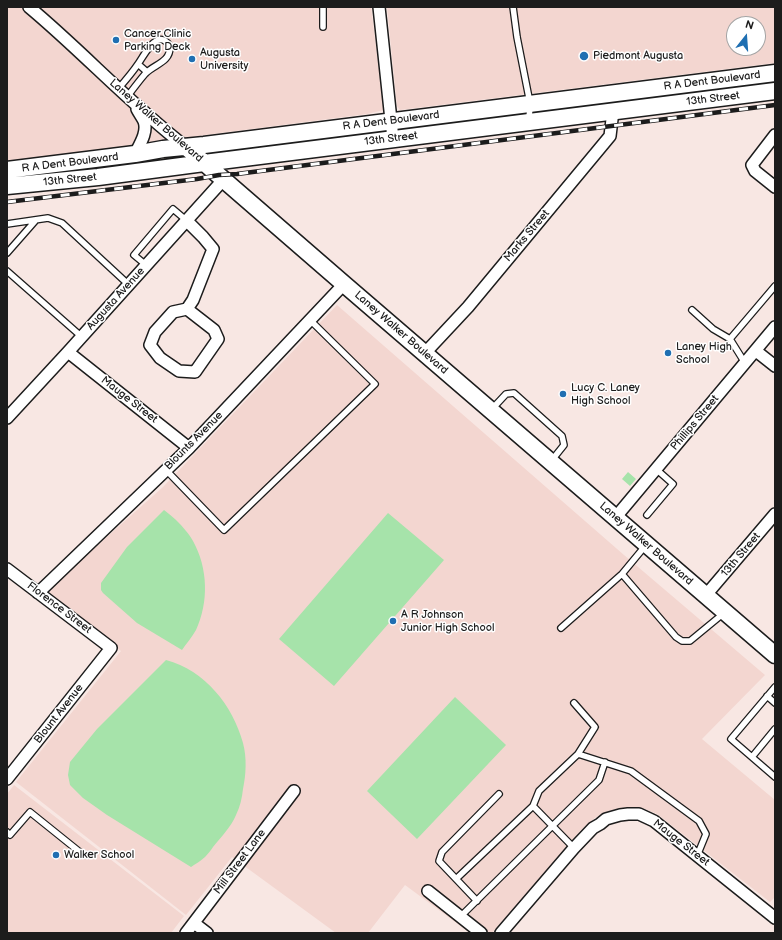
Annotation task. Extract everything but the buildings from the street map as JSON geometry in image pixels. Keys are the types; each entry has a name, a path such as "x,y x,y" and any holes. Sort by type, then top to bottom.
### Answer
{"main road":[{"name":"R A Dent Boulevard","path":"7,170 135,154 163,149 775,73"},
{"name":"13th Street","path":"7,186 98,177 775,91"},
{"name":"Laney Walker Boulevard","path":"186,147 775,655"}],"street":[{"name":"Laney Walker Boulevard","path":"29,7 56,30 135,105 186,147"},
{"path":"379,7 393,139"},
{"path":"135,105 144,122 145,128 142,140 135,154"},
{"name":"Marks Street","path":"425,353 468,307 610,136 613,111"},
{"path":"775,135 752,165 755,170 775,187"},
{"name":"Augusta Avenue","path":"7,418 224,179"},
{"path":"186,220 213,249 193,300 187,309 173,312 155,332 150,344 160,358 179,371 194,372 218,339 214,330 187,309"},
{"name":"Blounts Avenue","path":"38,592 189,448 344,284"},
{"name":"Phillips Street","path":"615,518 775,328"},
{"path":"756,351 775,366"},
{"name":"Mauge Street","path":"68,352 189,448"},
{"name":"13th Street","path":"706,595 775,514"},
{"name":"Florence Street","path":"7,568 111,648"},
{"name":"Blount Avenue","path":"8,777 111,648"},
{"name":"Mill Street Lane","path":"186,933 294,791"},
{"name":"Mauge Street","path":"501,933 593,828 606,819 620,815 639,814 654,821 775,918"},
{"path":"428,891 481,933"},
{"path":"194,923 207,933"}],"lane":[{"path":"323,7 323,27"},
{"path":"513,7 517,37 530,103 529,122"},
{"path":"118,89 150,46 154,42 161,39 166,41 170,47 169,55 159,65 147,72 127,97"},
{"path":"138,64 147,72"},
{"path":"146,265 134,255 173,209 186,220"},
{"path":"7,224 48,218 62,223 129,284"},
{"path":"7,253 36,220"},
{"path":"7,271 82,337"},
{"path":"730,339 775,286"},
{"path":"692,310 713,329 730,339 746,363"},
{"path":"166,470 224,530 375,384 310,320"},
{"path":"491,410 506,394 514,393 562,436 564,445 550,462"},
{"path":"647,514 673,484 656,469"},
{"path":"561,628 622,574 646,544"},
{"path":"622,574 676,637 682,641 690,641 725,612"},
{"path":"775,687 731,739 775,775"},
{"path":"767,696 775,703"},
{"path":"456,879 533,806 538,792 578,754 595,726 574,704"},
{"path":"752,757 775,729"},
{"path":"578,754 631,771 698,820 706,834 697,856"},
{"path":"460,917 599,780 605,762"},
{"path":"477,900 439,861 442,852 499,794"},
{"path":"533,806 574,848"},
{"path":"7,832 10,835 30,812 81,853"}],"shaded area":[{"name":"Augusta University","path":"7,7 371,7 384,110 367,114 7,163"},
{"name":"Piedmont Augusta","path":"387,7 775,7 775,63 400,110 397,106"},
{"name":"A R Johnson Junior High School","path":"337,305 624,555 765,675 702,739 775,800 775,897 770,902 657,814 645,809 632,807 619,808 606,812 596,817 581,830 492,933 470,933 405,885 368,933 336,933 232,857 186,915 16,782 121,651 45,592 163,487"},
{"name":"Walker School","path":"14,785 184,916 171,933 7,933 7,794"}],"green space":[{"path":"628,472 636,479 630,486 622,479"},
{"path":"164,510 179,522 191,537 202,562 204,574 205,597 200,619 196,630 182,650 137,623 101,590 101,583 127,547"},
{"path":"388,513 444,560 334,686 279,639"},
{"path":"166,660 193,672 205,681 225,703 238,729 243,743 246,760 242,796 239,809 234,819 226,832 206,856 191,867 107,815 83,798 70,785 68,775 70,762 97,729"},
{"path":"455,697 506,745 417,839 367,791"}],"railway":[{"path":"7,202 775,105"}],"place":[{"name":"Cancer Clinic Parking Deck","path":"116,40"},
{"name":"Piedmont Augusta","path":"584,56"},
{"name":"Augusta University","path":"192,59"},
{"name":"Laney High School","path":"668,353"},
{"name":"Lucy C. Laney High School","path":"563,394"},
{"name":"A R Johnson Junior High School","path":"393,621"},
{"name":"Walker School","path":"56,855"}]}
